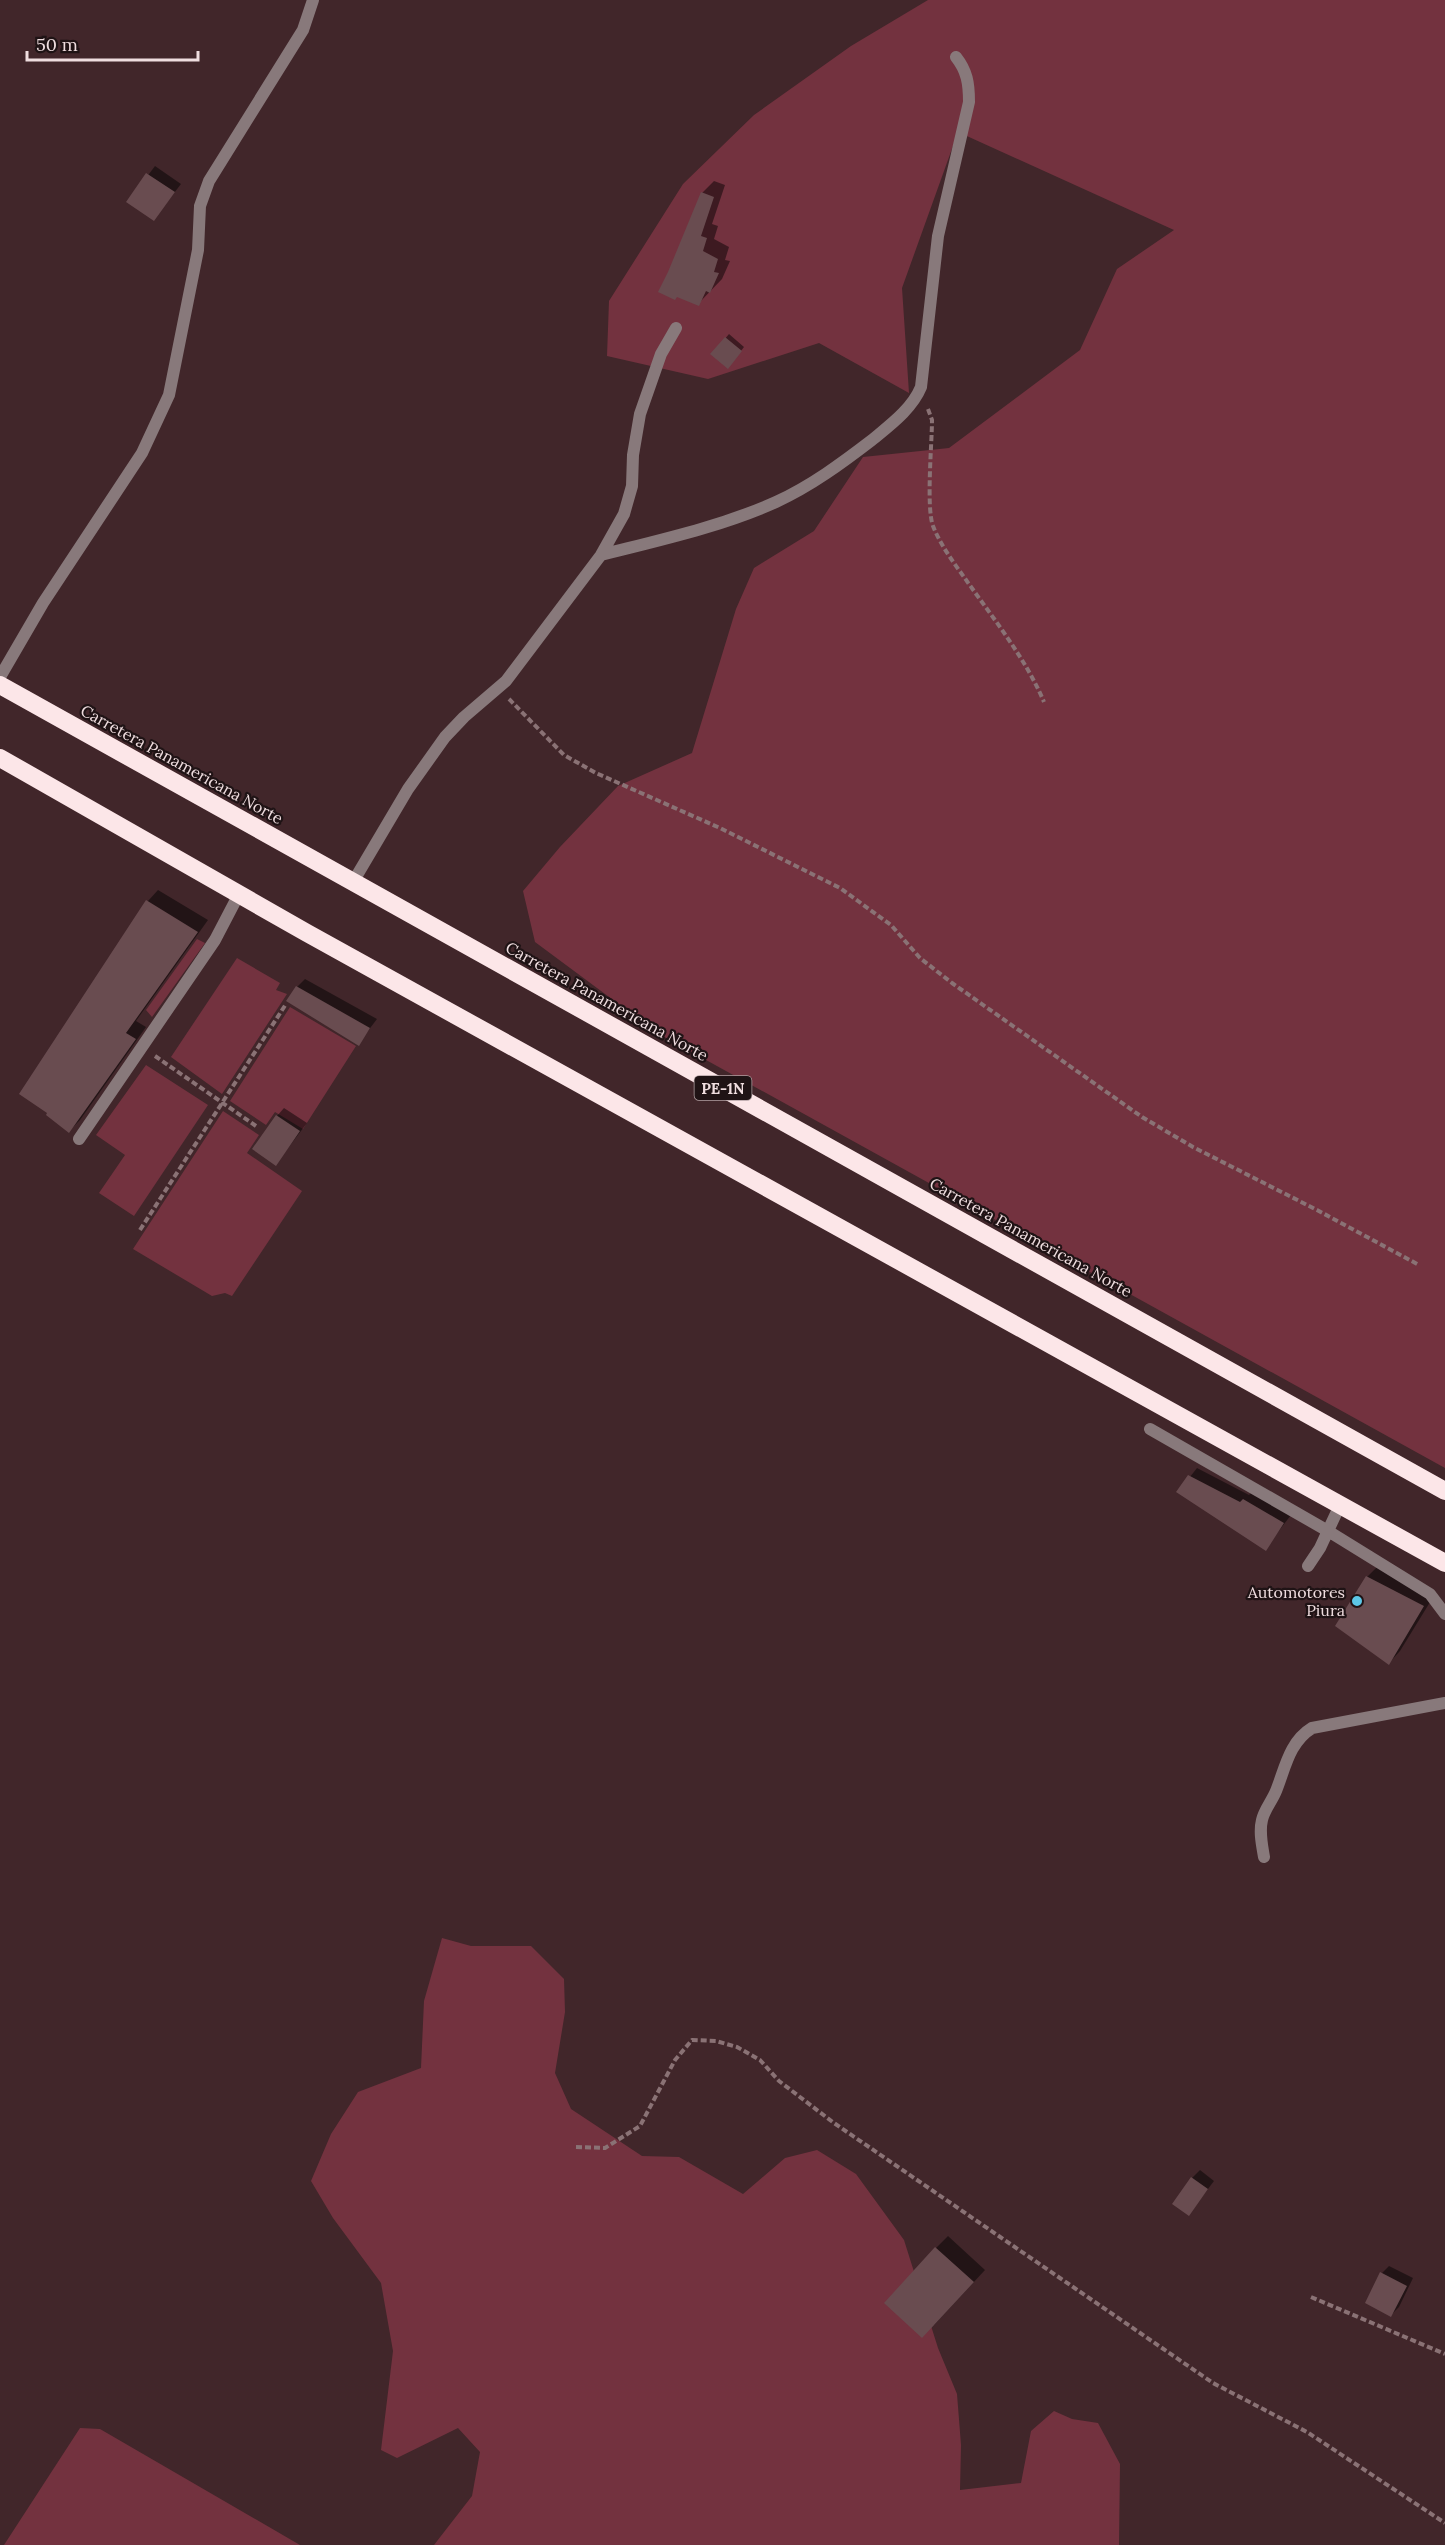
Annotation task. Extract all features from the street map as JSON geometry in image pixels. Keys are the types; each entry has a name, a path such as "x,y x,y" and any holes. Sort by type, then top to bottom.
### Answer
{"highway":[{"name":"Carretera Panamericana Norte","path":"0,686 1445,1491"},
{"path":"0,758 239,894 1445,1563"}],"lane":[{"path":"0,677 43,603 142,453 169,395 198,250 200,206 209,181 303,30 313,0"},
{"path":"601,555 710,527 776,502 826,475 891,424 916,399 921,387 938,236 969,102 969,81 964,67 956,57"},
{"path":"353,882 408,789 445,737 498,688 522,662 547,624 601,555 624,514 632,486 633,455 642,405 661,354 676,328"},
{"path":"79,1139 216,940 239,894"},
{"path":"1150,1429 1328,1531 1430,1594 1445,1614"},
{"path":"1308,1566 1340,1505"},
{"path":"1264,1857 1261,1839 1262,1818 1276,1791 1289,1754 1306,1731 1445,1702"}],"path":[{"path":"916,399 926,406 932,420 930,510 933,525 953,562 1026,667 1044,702"},
{"path":"498,688 557,748 580,764 720,828 840,888 891,925 920,958 952,983 1142,1116 1203,1152 1419,1265"},
{"path":"140,1230 286,1004"},
{"path":"142,1048 256,1126"},
{"path":"576,2147 605,2148 640,2126 675,2060 692,2040 716,2041 737,2048 760,2060 779,2081 834,2123 1214,2383 1307,2432 1445,2523"},
{"path":"1311,2297 1445,2354"}],"shaded area":[{"path":"928,0 1445,0 1445,1468 659,1034 535,942 523,891 560,847 618,786 692,753 736,609 754,568 814,531 863,457 949,448 1080,350 1117,269 1174,230 958,132 902,288 909,393 819,343 708,379 607,356 609,301 683,184 754,115 851,46"},
{"path":"197,939 205,943 152,1017 146,1010"},
{"path":"237,958 280,983 276,990 287,994 222,1094 171,1057"},
{"path":"290,1007 356,1046 303,1129 275,1112 266,1125 230,1101"},
{"path":"146,1065 208,1105 134,1216 99,1193 125,1155 96,1135"},
{"path":"223,1111 259,1135 247,1153 302,1191 232,1296 225,1293 212,1296 133,1249"},
{"path":"442,1938 471,1946 531,1946 564,1979 565,2012 555,2073 571,2109 642,2156 679,2157 743,2194 785,2158 817,2150 856,2174 904,2240 938,2348 957,2394 961,2445 960,2490 1021,2483 1031,2431 1054,2411 1072,2419 1098,2423 1120,2464 1119,2545 434,2545 472,2496 480,2452 458,2428 397,2458 381,2450 393,2351 381,2283 333,2218 311,2181 331,2134 358,2092 421,2068 424,2001"},
{"path":"80,2428 100,2429 300,2545 4,2545"}],"building":[{"path":"146,173 175,192 154,221 126,202"},
{"path":"701,192 714,197 701,236 707,238 703,251 718,259 714,272 719,273 710,293 706,291 699,306 677,297 675,300 658,292"},
{"path":"725,337 742,351 728,369 710,354"},
{"path":"146,900 198,932 126,1033 136,1039 69,1133 46,1115 47,1113 19,1094"},
{"path":"296,986 370,1028 359,1046 286,1001"},
{"path":"276,1115 300,1131 276,1166 252,1149"},
{"path":"1188,1475 1240,1502 1243,1499 1284,1523 1266,1551 1176,1492"},
{"path":"1366,1576 1424,1606 1389,1665 1335,1626"},
{"path":"1191,2177 1208,2189 1189,2216 1172,2204"},
{"path":"935,2247 974,2282 922,2338 884,2303"},
{"path":"1380,2272 1407,2286 1391,2317 1365,2303"}],"place":[{"name":"Automotores Piura","path":"1357,1601"}]}
